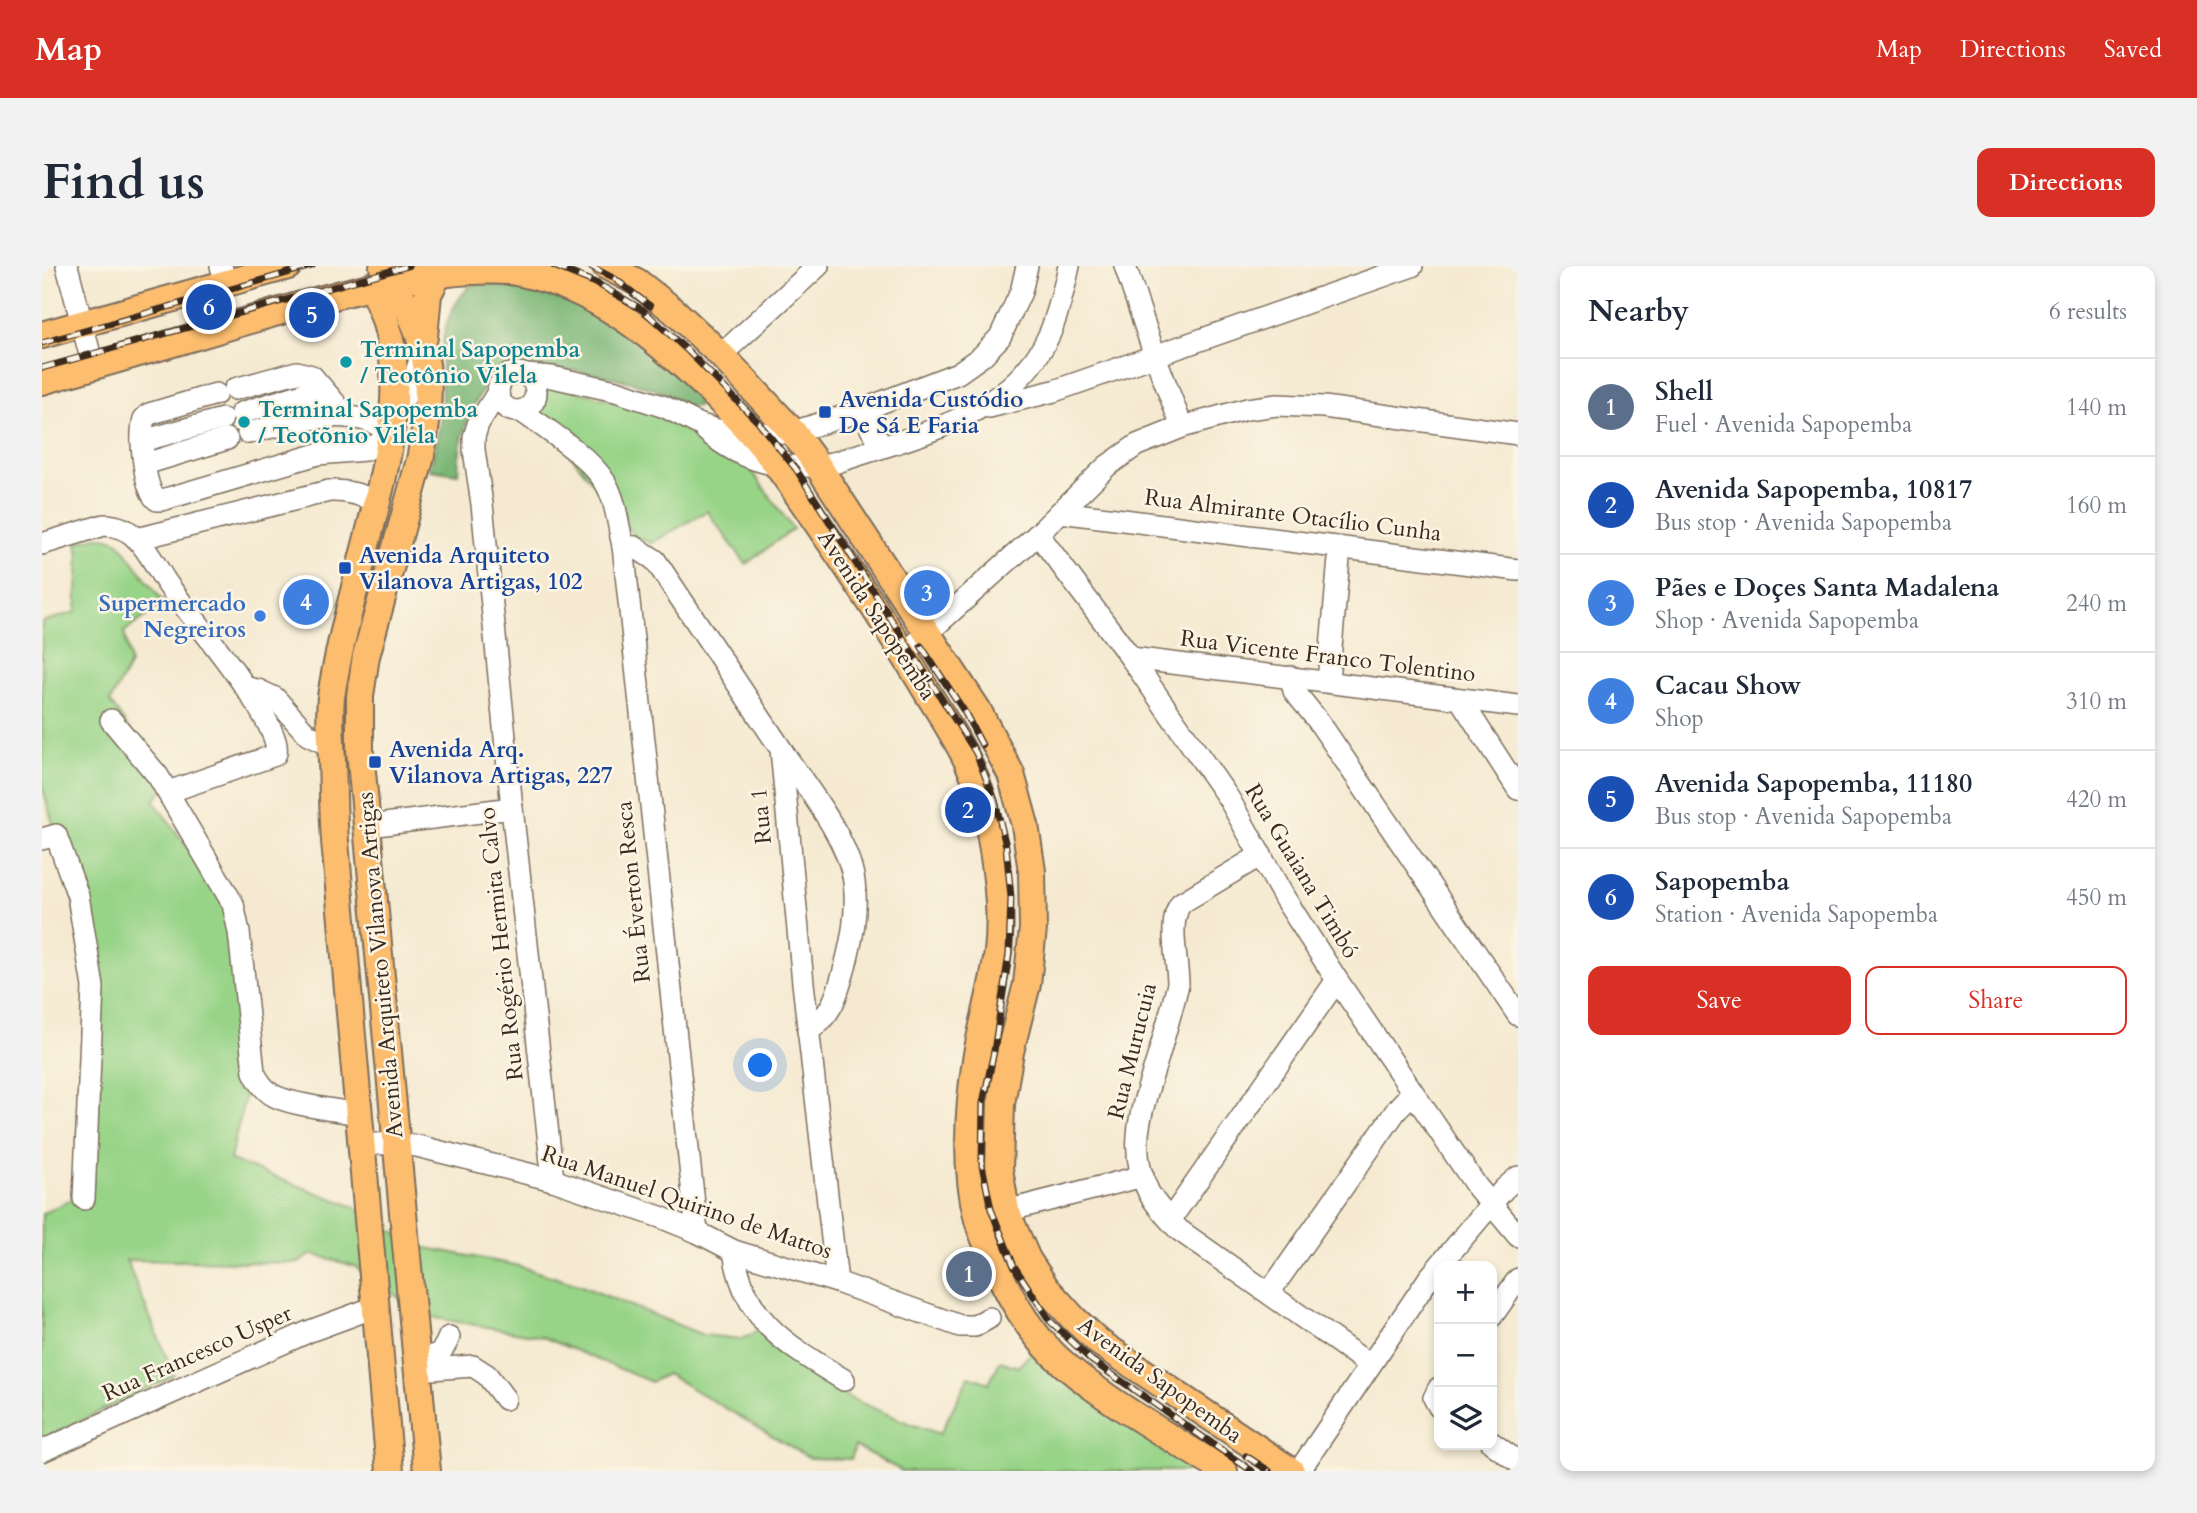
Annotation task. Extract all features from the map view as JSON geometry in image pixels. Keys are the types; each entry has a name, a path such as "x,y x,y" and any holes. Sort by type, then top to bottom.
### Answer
{"main road":[{"path":"42,335 82,324 223,275 288,266"},
{"path":"510,271 534,270 546,266"},
{"name":"Avenida Sapopemba","path":"606,266 637,282 674,310 721,355 793,432 818,466 976,709 1011,774 1025,825 1032,871 1033,929 1027,985 1010,1052 1000,1114 999,1169 1006,1211 1027,1259 1046,1288 1100,1343 1291,1471"},
{"name":"Avenida Sapopemba","path":"42,381 382,278 485,268 539,277 598,301 673,355 752,434 776,464 904,654 965,754 985,805 998,891 999,945 976,1059 971,1099 970,1142 978,1220 1013,1302 1038,1338 1063,1364 1102,1393 1224,1471"},
{"path":"423,346 428,294 440,271"},
{"name":"Avenida Arquiteto Vilanova Artigas","path":"382,278 406,300 423,346 428,378 426,429 388,477"},
{"name":"Avenida Arquiteto Vilanova Artigas","path":"382,278 381,306 392,349 392,421 388,477 338,658 331,700 331,746 335,841 390,1471"},
{"name":"Avenida Arquiteto Vilanova Artigas","path":"388,477 400,535 366,656 360,696 360,750 427,1471"}],"street":[{"path":"67,266 93,366"},
{"path":"721,355 818,266"},
{"path":"623,545 612,500 606,484 595,469 514,399 565,379 616,391 665,407 698,424 717,430 752,434 793,432 861,410 958,373 982,356 1000,337 1010,317 1021,292 1027,266"},
{"path":"698,424 734,452 753,461 818,466 954,422 998,396 1037,356 1060,305 1069,266"},
{"path":"1125,266 1154,356 1182,426"},
{"path":"980,409 1054,391 1412,266"},
{"path":"142,441 234,426 312,418 392,421 411,389 423,346"},
{"path":"1028,368 1037,380 1054,391"},
{"path":"296,372 312,376 329,396 357,419 318,454 162,500 153,498 150,494 142,441 142,424 149,414 296,372"},
{"path":"145,464 303,394 329,396"},
{"name":"Rua Rogério Hermita Calvo","path":"514,399 478,424 474,450 482,504 553,1180"},
{"path":"904,654 1038,534 1107,466 1137,445 1182,426 1247,409 1278,405 1324,407 1518,434"},
{"path":"861,410 871,429 876,449"},
{"path":"318,454 388,477"},
{"path":"137,539 329,491 350,492 388,477"},
{"name":"Rua Almirante Otacílio Cunha","path":"1060,512 1518,570"},
{"path":"42,544 114,525 137,539 169,587 247,688 269,726 277,745 275,755 168,792"},
{"name":"Rua Guaiana Timbó","path":"1038,534 1131,658 1229,799 1285,900 1337,980 1477,1187 1518,1236"},
{"name":"Rua 1","path":"623,545 644,551 654,560 781,749 808,1031 837,1282"},
{"name":"Rua Éverton Resca","path":"623,545 697,1232"},
{"path":"1320,722 1316,702 1324,681 1340,548"},
{"name":"Rua Vicente Franco Tolentino","path":"1131,658 1518,706"},
{"path":"1291,677 1294,691 1320,722 1518,1015"},
{"path":"247,688 275,698 307,734 331,746"},
{"path":"1460,699 1518,789"},
{"path":"111,720 158,776 233,904 239,932 254,1072 260,1084 283,1100 358,1114"},
{"path":"781,749 826,815 847,855 854,881 852,935 838,991 829,1012 820,1023 808,1031"},
{"path":"369,826 512,808"},
{"path":"49,837 78,896 93,987 83,1199"},
{"name":"Rua Murucuia","path":"1261,855 1181,903 1175,911 1173,924 1178,984 1139,1119 1138,1151 1143,1176 1149,1192 1180,1230 1370,1365"},
{"path":"1170,1220 1337,980"},
{"path":"1269,1293 1398,1108 1412,1093"},
{"name":"Rua Manuel Quirino de Mattos","path":"361,1145 396,1143 417,1146 553,1180 660,1217 734,1251 837,1282 960,1326 975,1326 989,1318"},
{"path":"1006,1211 1143,1176"},
{"path":"1299,1471 1429,1278 1518,1177"},
{"path":"734,1251 736,1270 758,1315 793,1347 844,1380"},
{"path":"1497,1308 1518,1279"},
{"name":"Rua Francesco Usper","path":"42,1451 310,1331 376,1307"},
{"path":"416,1364 442,1352 449,1337"},
{"path":"416,1364 473,1366 487,1376 505,1399"},
{"path":"1497,1447 1518,1462"}],"green space":[{"path":"495,284 567,301 608,320 644,346 700,397 697,406 689,407 654,389 611,377 562,369 518,369 491,381 474,404 464,433 458,474 430,470 440,419 442,345 450,315 471,285"},
{"path":"552,384 724,432 793,529 746,564 707,511 652,543 636,538 539,414 546,401 546,386"},
{"path":"97,537 118,541 164,603 124,632 130,664 110,702 168,784 154,801 225,900 240,1058 247,1088 230,1160 352,1206 417,1246 515,1265 579,1285 703,1335 741,1339 758,1329 838,1393 940,1434 969,1376 989,1383 1000,1361 1018,1367 1032,1352 1073,1384 1208,1471 902,1471 855,1446 851,1459 810,1458 667,1374 651,1382 543,1337 425,1316 354,1266 312,1254 298,1263 126,1260 174,1375 42,1440 42,1214 86,1192 89,995 72,890 42,786 42,622 76,612 79,556 77,542"}],"railway":[{"path":"42,343 312,266"},
{"path":"42,368 408,266"},
{"path":"554,266 598,284 643,310 758,422 796,469 976,753 995,801 1006,846 1011,897 1009,954 983,1103 982,1165 991,1209 1014,1266 1050,1321 1091,1360 1252,1471"},
{"path":"590,266 615,279 650,306"},
{"path":"921,646 964,711 982,745"},
{"path":"1246,1456 1269,1471"}],"place":[{"name":"Sapopemba","path":"209,307"},
{"name":"Avenida Sapopemba, 11180","path":"312,315"},
{"name":"Terminal Sapopemba / Teotônio Vilela","path":"346,362"},
{"name":"Avenida Custódio De Sá E Faria","path":"825,412"},
{"name":"Terminal Sapopemba / Teotõnio Vilela","path":"244,422"},
{"name":"Avenida Arquiteto Vilanova Artigas, 102","path":"345,568"},
{"name":"Pães e Doçes Santa Madalena","path":"927,593"},
{"name":"Cacau Show","path":"306,602"},
{"name":"Supermercado Negreiros","path":"260,616"},
{"name":"Avenida Arq. Vilanova Artigas, 227","path":"375,762"},
{"name":"Avenida Sapopemba, 10817","path":"968,810"},
{"name":"Shell","path":"969,1274"}]}
